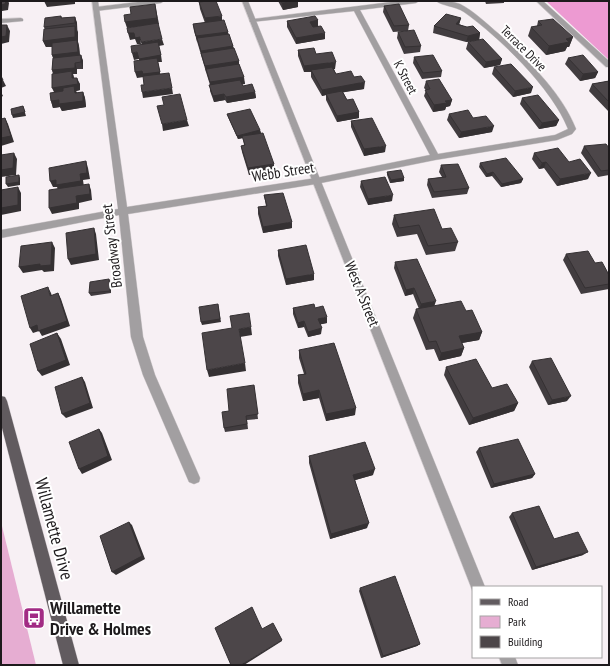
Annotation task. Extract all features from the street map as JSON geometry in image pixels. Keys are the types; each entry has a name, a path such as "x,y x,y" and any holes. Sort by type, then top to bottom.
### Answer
{"main road":[{"name":"Willamette Drive","path":"1,401 71,665"}],"street":[{"name":"West A Street","path":"245,1 478,586"},
{"path":"253,21 416,1"},
{"name":"Terrace Drive","path":"439,1 451,4 465,11 500,40 536,75 565,115 572,129 569,132"},
{"path":"539,1 609,64"},
{"name":"Broadway Street","path":"96,5 123,211 137,337 149,375 194,478"},
{"name":"K Street","path":"356,8 435,157"},
{"name":"Webb Street","path":"1,234 123,211 316,181 435,157 557,137 569,132"}],"lane":[{"path":"96,5 161,1"},
{"path":"1,22 21,20"}],"green space":[{"path":"1,522 36,665 1,665"}],"shaded area":[{"path":"546,1 609,1 609,60"}],"building":[{"path":"1,1 6,1 5,4 1,5"},
{"path":"216,1 222,16 205,18 199,2"},
{"path":"281,1 298,1 282,3"},
{"path":"155,4 157,18 125,22 124,15 131,14 130,7"},
{"path":"399,4 409,25 394,26 384,6"},
{"path":"446,14 461,18 456,24 467,27 473,26 480,33 468,36 434,26"},
{"path":"61,16 61,18 75,17 75,23 44,27 45,18"},
{"path":"315,16 318,20 310,22 313,27 321,26 325,33 296,38 287,21"},
{"path":"553,19 573,37 566,39 569,42 549,46 531,27 542,25 538,21"},
{"path":"224,20 228,32 196,36 193,24"},
{"path":"158,23 162,39 141,42 140,37 135,38 134,33 128,33 127,28"},
{"path":"1,25 7,25 6,36 1,37"},
{"path":"75,26 75,37 43,41 44,29"},
{"path":"414,30 421,46 405,47 398,32"},
{"path":"229,34 233,46 201,51 197,38"},
{"path":"483,39 502,59 486,62 468,42"},
{"path":"77,40 78,52 52,55 52,43"},
{"path":"158,42 161,55 139,59 137,52 132,53 131,46"},
{"path":"234,48 239,61 205,66 201,53"},
{"path":"314,48 316,54 332,52 336,62 304,66 298,50"},
{"path":"81,55 81,62 75,63 75,68 52,70 53,58"},
{"path":"433,55 442,71 423,73 414,57"},
{"path":"583,55 598,72 583,74 568,58"},
{"path":"157,58 160,72 143,74 142,71 135,72 134,61"},
{"path":"239,64 244,77 210,82 206,69"},
{"path":"511,64 533,87 515,91 494,67"},
{"path":"332,67 336,74 351,71 354,77 361,76 365,82 322,90 311,70"},
{"path":"72,71 72,78 77,78 78,84 52,88 52,74"},
{"path":"169,73 172,88 142,92 141,85 144,85 143,76"},
{"path":"439,79 452,100 445,101 447,103 434,105 425,90 430,89 426,81"},
{"path":"240,80 243,86 252,84 255,92 226,97 224,94 213,96 209,85"},
{"path":"609,81 609,102 592,84"},
{"path":"74,86 75,93 83,92 83,101 59,104 59,100 51,101 50,93 63,91 63,88"},
{"path":"342,91 347,100 353,99 359,112 337,116 326,94"},
{"path":"180,94 187,120 162,124 157,106 164,105 162,97"},
{"path":"538,95 559,120 542,123 522,98"},
{"path":"23,106 25,112 12,115 11,109"},
{"path":"250,109 260,130 237,136 227,114"},
{"path":"468,110 473,118 486,116 494,126 461,132 449,114"},
{"path":"5,118 11,136 1,138 1,119"},
{"path":"372,118 386,146 364,149 351,121"},
{"path":"263,133 274,164 248,168 241,146 245,145 242,136"},
{"path":"606,144 609,148 609,170 601,171 584,146"},
{"path":"558,148 569,162 580,159 591,173 560,179 546,162 542,163 534,153"},
{"path":"14,153 13,168 1,170 1,155"},
{"path":"506,158 523,179 502,184 493,172 487,174 480,163"},
{"path":"86,161 87,173 80,174 81,181 56,185 56,180 50,181 49,168"},
{"path":"458,164 469,188 434,192 428,179 446,177 441,165"},
{"path":"401,170 404,178 391,180 387,172"},
{"path":"19,175 19,182 6,184 6,177"},
{"path":"385,177 393,195 368,199 361,181"},
{"path":"89,184 90,194 76,196 77,203 49,208 49,190"},
{"path":"18,187 18,205 1,208 1,190"},
{"path":"283,193 292,222 263,227 258,207 267,206 264,195"},
{"path":"434,209 442,229 451,228 458,242 428,246 419,225 399,228 394,215"},
{"path":"94,228 96,254 68,259 66,233"},
{"path":"52,242 51,265 40,266 40,264 19,267 21,246"},
{"path":"306,245 314,274 286,279 278,250"},
{"path":"588,251 595,263 602,262 609,275 609,284 585,288 566,254"},
{"path":"417,259 436,301 421,304 414,288 406,290 395,262"},
{"path":"109,279 110,291 89,293 90,282"},
{"path":"48,287 50,296 58,293 67,321 38,331 37,325 30,328 21,296"},
{"path":"461,301 466,311 472,310 482,332 459,336 464,348 441,353 436,341 429,342 416,309"},
{"path":"218,304 220,319 201,322 199,307"},
{"path":"314,304 315,308 323,306 327,317 318,319 322,328 308,332 304,321 298,323 293,308"},
{"path":"249,313 251,327 239,329 245,363 207,370 202,333 232,328 230,316"},
{"path":"57,333 66,360 38,371 30,344"},
{"path":"334,343 356,408 326,414 319,390 303,394 298,375 306,374 299,350"},
{"path":"551,358 571,396 552,400 532,361"},
{"path":"476,359 492,388 507,384 518,403 473,418 446,367"},
{"path":"82,377 90,403 62,414 55,387"},
{"path":"254,385 258,414 246,416 247,424 224,428 222,412 229,411 227,389"},
{"path":"99,429 108,456 79,469 69,442"},
{"path":"518,439 535,474 494,484 479,448"},
{"path":"365,442 375,469 353,475 369,523 331,534 309,456"},
{"path":"539,506 554,539 578,532 588,552 536,567 512,513"},
{"path":"129,522 142,556 112,572 100,536"},
{"path":"395,576 420,644 383,656 360,588"},
{"path":"252,607 262,629 273,623 282,640 241,665 231,665 215,628"}],"place":[{"name":"Willamette Drive & Holmes","path":"34,618"}]}
